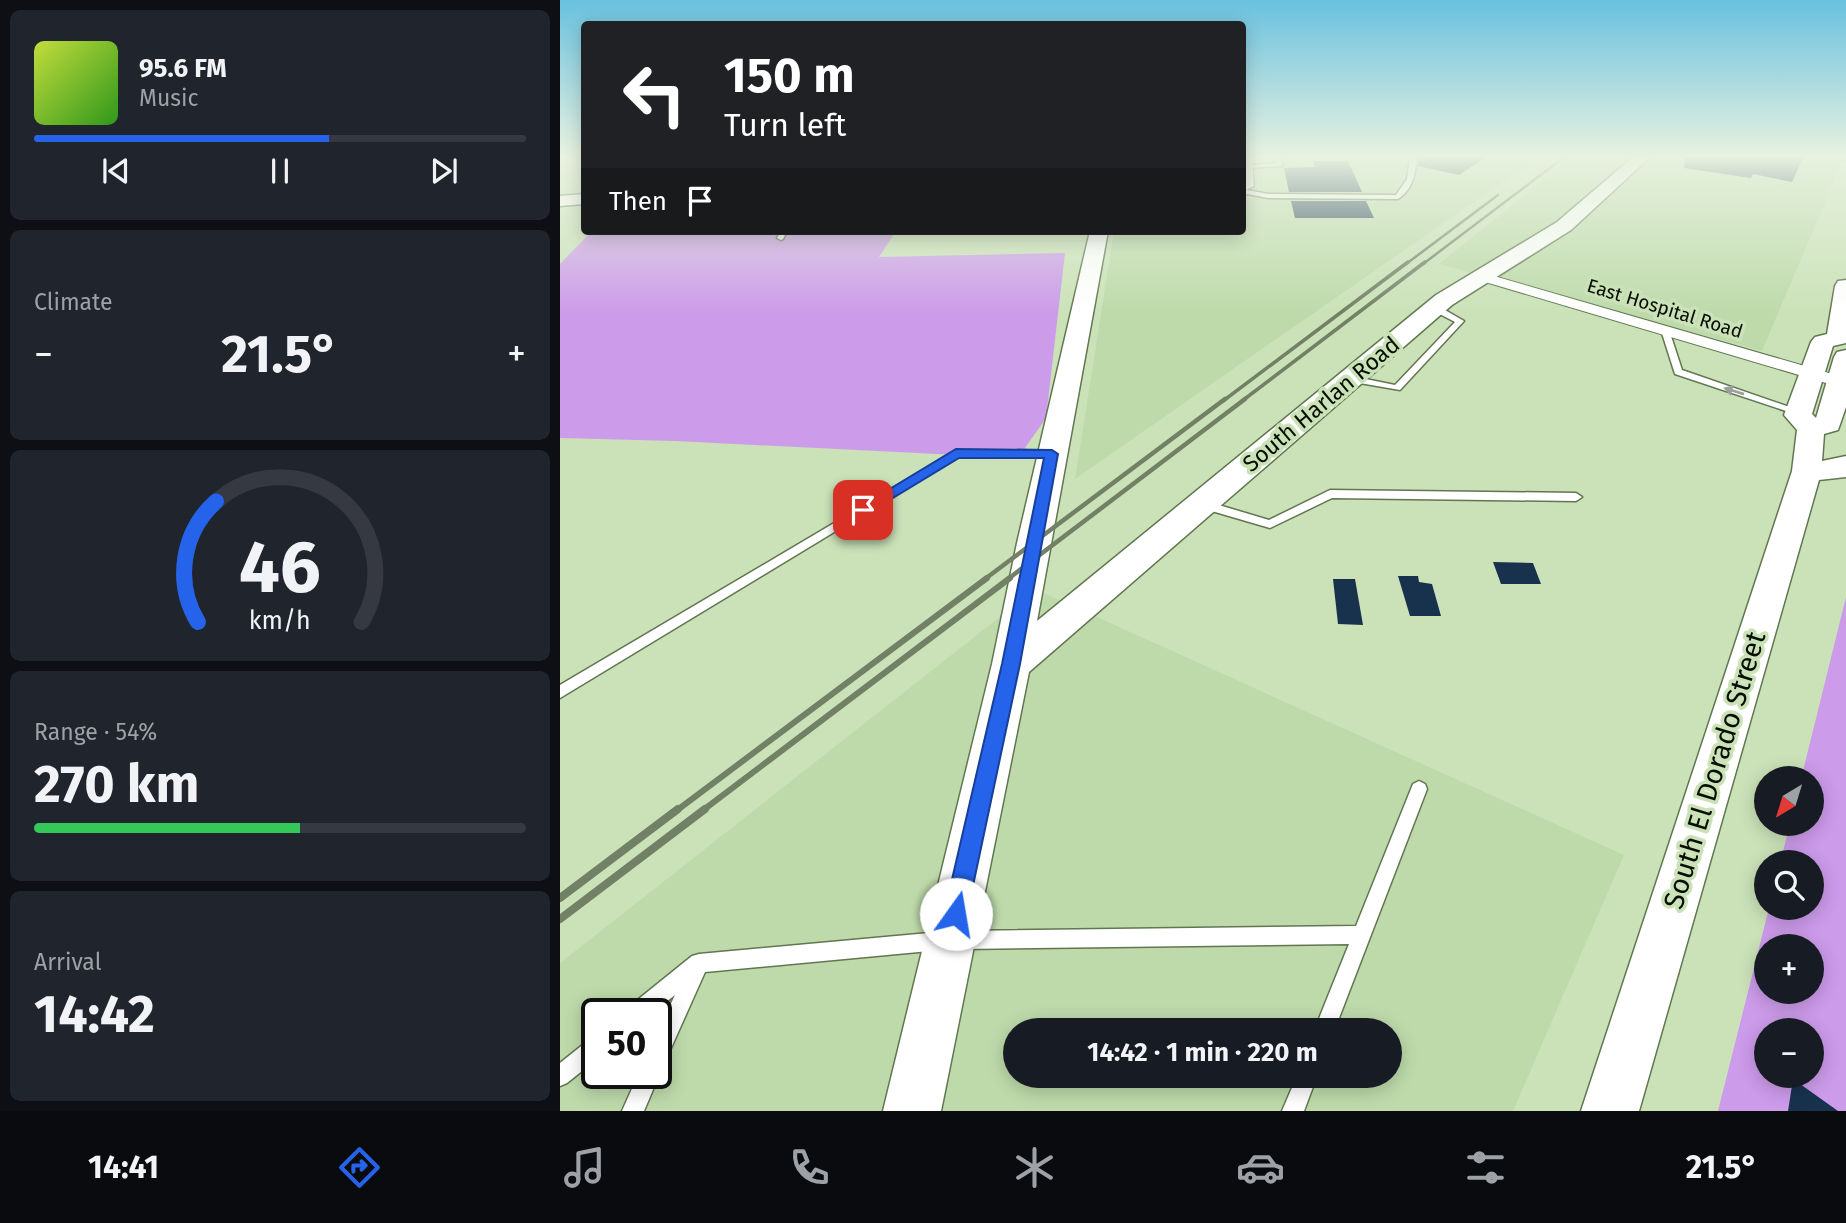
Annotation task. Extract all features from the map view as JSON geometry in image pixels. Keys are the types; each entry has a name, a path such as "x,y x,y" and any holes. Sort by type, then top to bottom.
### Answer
{"main road":[{"name":"South Harlan Road","path":"1011,664 1435,308 1480,276 1564,226 1582,210"},
{"path":"912,1111 1011,664 1098,235"},
{"path":"1805,420 1828,424 1843,385 1846,286"},
{"name":"South El Dorado Street","path":"1610,1111 1827,468 1805,420 1810,374 1823,342 1843,338"}],"street":[{"name":"East Hospital Road","path":"1480,276 1843,385"}],"lane":[{"path":"1351,379 1397,388 1460,321 1435,308"},
{"path":"1665,330 1675,370 1681,374 1805,420"},
{"path":"560,692 956,454 1052,454"},
{"path":"1202,504 1270,524 1330,494 1576,496"},
{"path":"1329,1018 1419,789"},
{"path":"656,998 699,963 950,940 1362,935"},
{"path":"672,1023 699,963"},
{"path":"560,1076 581,1059"},
{"path":"1293,1111 1302,1088"},
{"path":"633,1111 643,1089"}],"shaded area":[{"path":"1246,210 1462,210 1075,479 1113,235 1246,235"},
{"path":"1506,210 1822,210 1762,351 1439,264"},
{"path":"588,235 893,235 879,257 1065,253 1046,418 1018,458 560,438 560,264"},
{"path":"1035,589 1624,855 1513,1111 560,1111 560,963"},
{"path":"1846,597 1846,1111 1718,1111 1754,968 1754,1004 1824,1004 1824,934 1762,934 1766,920 1824,920 1824,850 1783,850 1787,836 1824,836 1824,766 1804,766"}],"building":[{"path":"1293,210 1370,210 1374,218 1295,218"},
{"path":"1493,562 1533,563 1541,584 1501,584"},
{"path":"1398,576 1418,576 1419,582 1432,584 1441,616 1410,616"},
{"path":"1333,579 1355,579 1363,625 1338,624"},
{"path":"1792,1088 1806,1088 1838,1111 1788,1111"}],"railway":[{"path":"1406,264 1478,210"},
{"path":"1423,264 1495,210"},
{"path":"1223,401 1408,262"},
{"path":"1242,401 1425,262"},
{"path":"985,579 1225,399"},
{"path":"1008,579 1245,399"},
{"path":"676,811 987,578"},
{"path":"702,811 1010,578"},
{"path":"560,898 678,809"},
{"path":"560,919 705,809"}],"route":[{"path":"863,510 956,454 1052,454 1011,664 956,914"}]}
